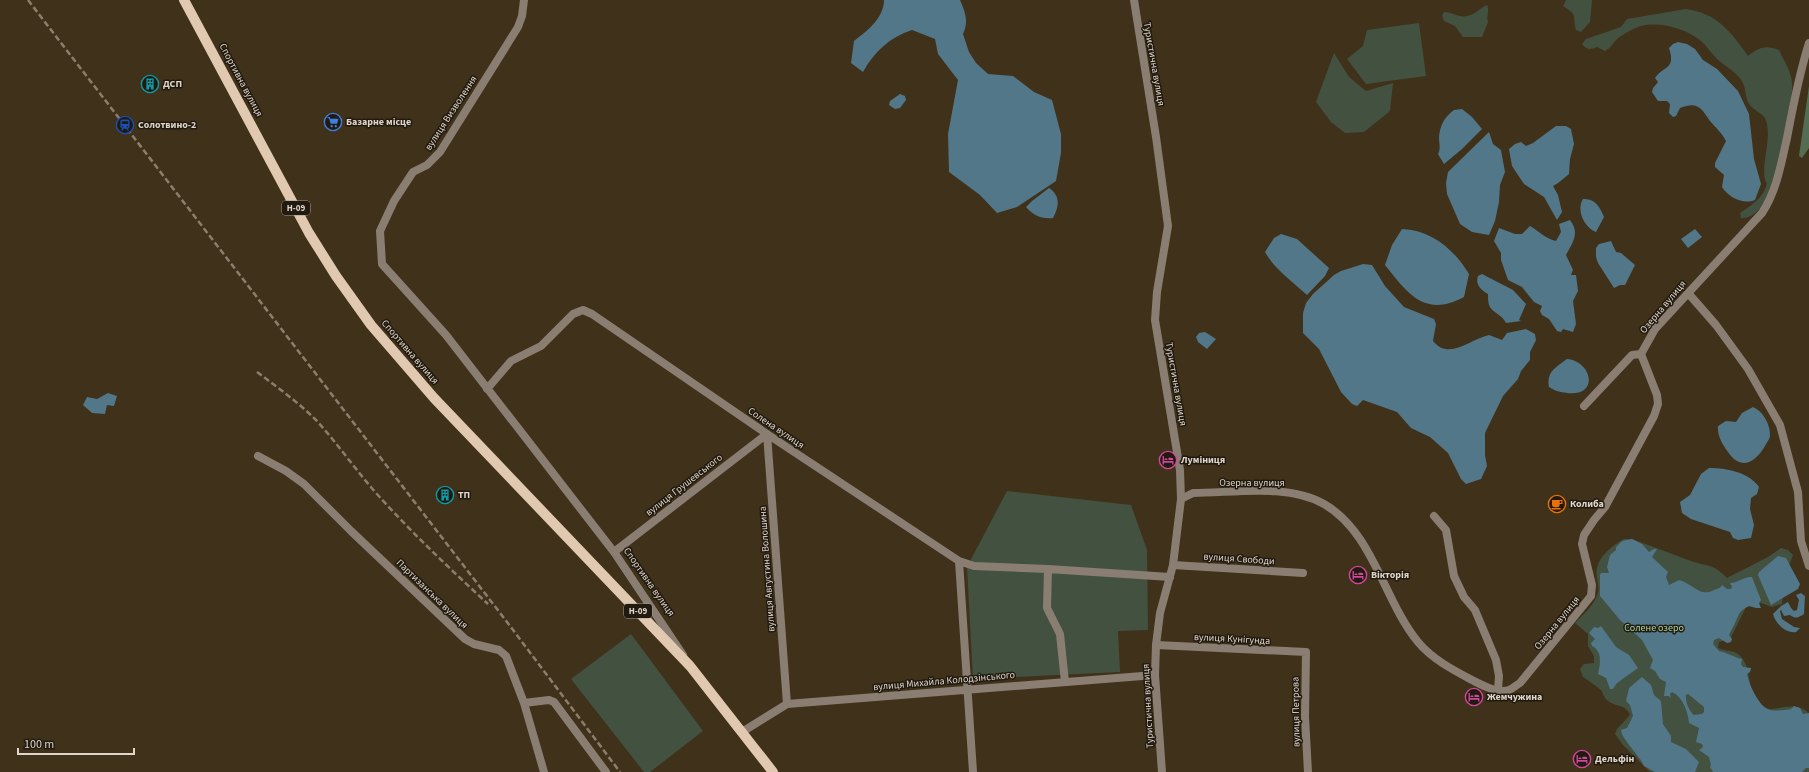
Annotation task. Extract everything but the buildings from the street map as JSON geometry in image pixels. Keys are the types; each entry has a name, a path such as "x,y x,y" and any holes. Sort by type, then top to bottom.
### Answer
{"main road":[{"name":"Спортивна вулиця","path":"184,0 309,233 336,276 371,325 434,398 690,666 773,772"}],"street":[{"name":"вулиця Визволення","path":"381,251 380,231 394,201 413,172 427,165 440,152 518,27 522,16 524,0"},
{"name":"Туристична вулиця","path":"1134,0 1156,137 1168,226 1157,292 1155,320 1180,470 1181,499 1173,565 1160,613 1156,645 1155,676 1162,772"},
{"name":"Озерна вулиця","path":"1181,499 1193,493 1279,491 1302,494 1323,503 1339,514 1368,553 1410,631 1419,644 1435,658 1481,684 1498,690 1509,690 1520,683 1591,596 1592,585 1582,544 1584,535 1605,506 1654,416 1658,404 1657,394 1641,354 1655,329 1762,213 1770,201 1779,171 1802,66 1809,43"},
{"name":"Спортивна вулиця","path":"381,251 382,264 446,335 614,552 690,666"},
{"path":"1688,293 1716,325 1748,369 1780,425 1798,492 1801,541 1809,566"},
{"name":"Солена вулиця","path":"487,389 511,361 541,346 574,314 583,310 592,314 767,434 959,562"},
{"path":"1584,406 1632,355 1641,354"},
{"name":"вулиця Грушевського","path":"614,552 767,434"},
{"name":"вулиця Августина Волошина","path":"767,434 787,704"},
{"name":"Партизанська вулиця","path":"258,456 286,471 304,484 351,531 465,638 474,644 499,650 506,656 524,703 544,772"},
{"path":"1434,516 1446,530 1454,576 1464,597 1475,610 1496,660 1499,676 1498,690"},
{"path":"973,772 959,562 974,566 1170,577"},
{"name":"вулиця Свободи","path":"1173,565 1303,573"},
{"path":"1048,569 1046,608 1060,634 1065,682"},
{"name":"вулиця Кунігунда","path":"1156,645 1306,652"},
{"name":"вулиця Петрова","path":"1306,652 1308,772"},
{"name":"вулиця Михайла Колодзінського","path":"742,732 787,704 968,689 1155,676"},
{"path":"524,703 549,700 554,702 606,772"}],"green space":[{"path":"1566,0 1592,0 1590,22 1581,32 1576,30 1573,14 1563,6"},
{"path":"1487,5 1488,22 1482,37 1463,37 1455,26 1444,21 1442,16 1444,12 1461,16 1470,15"},
{"path":"1686,9 1697,11 1715,19 1736,39 1748,56 1759,49 1766,47 1779,50 1791,75 1791,97 1783,144 1775,177 1762,206 1752,215 1741,218 1740,213 1760,197 1767,184 1764,170 1768,134 1764,116 1749,104 1742,81 1736,74 1717,59 1703,43 1695,37 1681,30 1665,25 1648,25 1635,28 1619,37 1605,51 1597,47 1590,49 1582,44 1586,39 1621,27 1627,19"},
{"path":"1419,23 1426,76 1366,84 1347,59 1363,46 1367,30"},
{"path":"1334,53 1349,77 1366,91 1393,83 1390,111 1364,132 1345,133 1331,122 1316,102"},
{"path":"1809,86 1809,148 1802,158 1799,156"},
{"path":"1007,491 1131,505 1147,550 1148,630 1118,631 1120,672 973,679 967,567"},
{"name":"Солене озеро","path":"1624,539 1632,539 1691,561 1710,566 1718,570 1727,578 1768,557 1781,548 1788,550 1793,555 1784,579 1782,604 1772,607 1761,603 1746,607 1730,639 1719,642 1718,648 1736,653 1743,659 1753,695 1762,707 1771,709 1795,707 1809,713 1809,772 1650,772 1623,745 1615,734 1617,729 1630,715 1623,707 1608,701 1601,690 1583,677 1580,669 1584,664 1594,663 1594,656 1588,646 1588,634 1575,623 1588,609 1598,593 1597,568 1601,559 1611,547"},
{"path":"631,634 703,731 650,772 644,772 571,679"}],"water":[{"path":"884,0 960,0 965,13 966,21 963,34 969,52 976,63 988,74 1013,76 1034,92 1052,100 1061,134 1061,153 1056,181 1017,207 997,213 980,195 949,172 948,134 958,80 938,54 935,39 912,30 904,33 883,46 872,58 863,72 851,63 854,41 874,24 881,13"},
{"path":"1678,42 1687,44 1695,49 1703,60 1717,69 1738,91 1749,114 1754,159 1761,184 1755,200 1741,201 1732,197 1722,187 1724,175 1715,167 1715,163 1726,141 1704,112 1698,107 1691,105 1680,108 1676,116 1673,117 1669,113 1670,104 1667,101 1658,101 1652,92 1653,88 1658,82 1655,78 1670,64 1671,55 1669,48"},
{"path":"900,94 905,96 906,100 900,108 895,109 889,105 890,101"},
{"path":"1462,109 1472,117 1482,129 1444,164 1438,154 1440,148 1440,129 1445,119 1454,110"},
{"path":"1556,126 1566,126 1571,129 1574,144 1570,159 1569,174 1553,186 1558,195 1562,212 1557,220 1544,197 1524,184 1512,166 1509,149 1515,144 1521,142 1526,146 1533,143"},
{"path":"1489,132 1493,144 1501,150 1505,172 1500,185 1499,202 1495,221 1489,235 1472,232 1460,224 1447,194 1446,183 1448,172"},
{"path":"1049,188 1056,195 1058,202 1057,210 1053,218 1045,218 1035,215 1026,207"},
{"path":"1583,199 1594,202 1601,210 1604,217 1596,232 1588,226 1582,218 1580,208"},
{"path":"1570,220 1575,229 1575,233 1573,242 1566,255 1573,270 1571,275 1576,275 1578,291 1573,301 1576,324 1573,332 1563,329 1561,332 1557,331 1549,319 1542,315 1540,311 1542,306 1534,302 1522,287 1508,280 1501,260 1501,253 1494,241 1499,228 1515,234 1522,234 1530,226 1546,237 1556,241 1561,232 1559,224"},
{"path":"1402,229 1423,233 1441,242 1449,249 1469,274 1464,297 1450,303 1438,305 1428,304 1418,300 1402,285 1385,265 1392,245"},
{"path":"1695,229 1702,237 1688,248 1681,239"},
{"path":"1281,234 1297,239 1329,268 1325,276 1307,295 1279,270 1265,252 1274,238"},
{"path":"1611,241 1616,252 1621,253 1635,265 1625,285 1620,285 1614,288 1598,263 1596,257 1596,248 1599,244"},
{"path":"1363,264 1372,265 1385,286 1404,307 1434,319 1436,324 1433,341 1439,347 1453,349 1489,335 1502,340 1507,333 1526,329 1535,334 1536,340 1530,352 1530,360 1521,371 1518,379 1503,396 1485,433 1485,455 1487,466 1481,479 1466,484 1461,479 1448,453 1430,437 1411,428 1397,412 1363,400 1357,406 1352,404 1341,392 1319,349 1303,333 1303,313 1306,303 1313,294 1334,275 1341,271"},
{"path":"1482,274 1513,290 1526,304 1519,320 1521,321 1506,323 1490,308 1488,303 1488,294 1481,289 1477,282 1478,276"},
{"path":"1205,332 1216,339 1207,349 1198,342 1196,337 1199,333"},
{"path":"1567,359 1576,361 1582,366 1587,372 1589,378 1588,385 1584,390 1578,393 1562,392 1549,387 1548,382 1550,374 1556,367"},
{"path":"108,393 117,396 114,406 107,405 105,414 92,413 83,405 87,397 97,399"},
{"path":"1753,407 1757,409 1765,418 1769,427 1770,436 1757,457 1743,463 1733,458 1726,449 1719,436 1718,426 1726,421 1736,422 1742,413"},
{"path":"1709,468 1730,470 1743,474 1755,482 1759,487 1757,494 1751,498 1750,509 1754,525 1751,538 1738,540 1733,538 1730,532 1691,519 1682,513 1680,502 1690,495 1701,474"},
{"path":"1632,539 1642,544 1649,552 1657,549 1652,557 1668,572 1666,577 1669,585 1679,580 1700,591 1709,592 1720,588 1722,585 1727,589 1731,589 1732,587 1730,583 1752,577 1761,600 1759,603 1761,608 1749,606 1741,611 1729,635 1732,639 1731,642 1727,643 1719,638 1714,640 1713,644 1719,651 1742,659 1741,664 1743,667 1751,668 1750,672 1747,674 1750,683 1754,694 1764,707 1776,711 1791,709 1794,706 1800,708 1803,714 1809,713 1809,768 1806,768 1802,772 1713,772 1710,767 1709,757 1699,750 1703,747 1702,744 1696,742 1699,728 1689,723 1682,701 1672,692 1670,694 1671,698 1669,696 1664,696 1666,682 1660,679 1655,671 1650,668 1653,660 1642,640 1620,620 1600,596 1600,575 1601,573 1609,573 1607,567 1610,555 1616,550 1616,547 1622,541","holes":["1688,694 1704,707 1704,712 1702,714 1694,715 1690,711 1686,700 1686,695"]},
{"path":"1778,556 1786,558 1800,584 1798,589 1771,605 1758,575 1759,572"},
{"path":"1801,593 1805,596 1804,614 1799,617 1790,615 1784,616 1781,610 1780,611 1782,619 1794,627 1800,628 1796,632 1785,630 1776,621 1773,614 1781,606 1788,602 1794,611 1797,610 1799,600 1796,595"},
{"path":"1601,626 1616,647 1629,655 1638,668 1617,683 1613,689 1610,689 1606,678 1598,674 1600,658 1598,652 1591,643 1595,639 1589,633 1594,627 1598,628"},
{"path":"1642,677 1651,685 1654,695 1661,701 1663,724 1671,736 1671,742 1686,749 1699,762 1695,772 1655,772 1644,766 1642,761 1624,738 1621,730 1627,728 1633,716 1630,705 1626,701 1629,688"}],"railway":[{"path":"28,0 507,622 620,772"},
{"path":"257,372 295,401 316,420 368,484 403,522 430,550 488,604"}],"place":[{"name":"ДСП","path":"150,84"},
{"name":"Базарне місце","path":"333,122"},
{"name":"Солотвино-2","path":"125,125"},
{"name":"Луміниця","path":"1168,460"},
{"name":"ТП","path":"445,495"},
{"name":"Колиба","path":"1557,504"},
{"name":"Вікторія","path":"1358,575"},
{"name":"Жемчужина","path":"1474,697"},
{"name":"Дельфін","path":"1582,759"}]}
